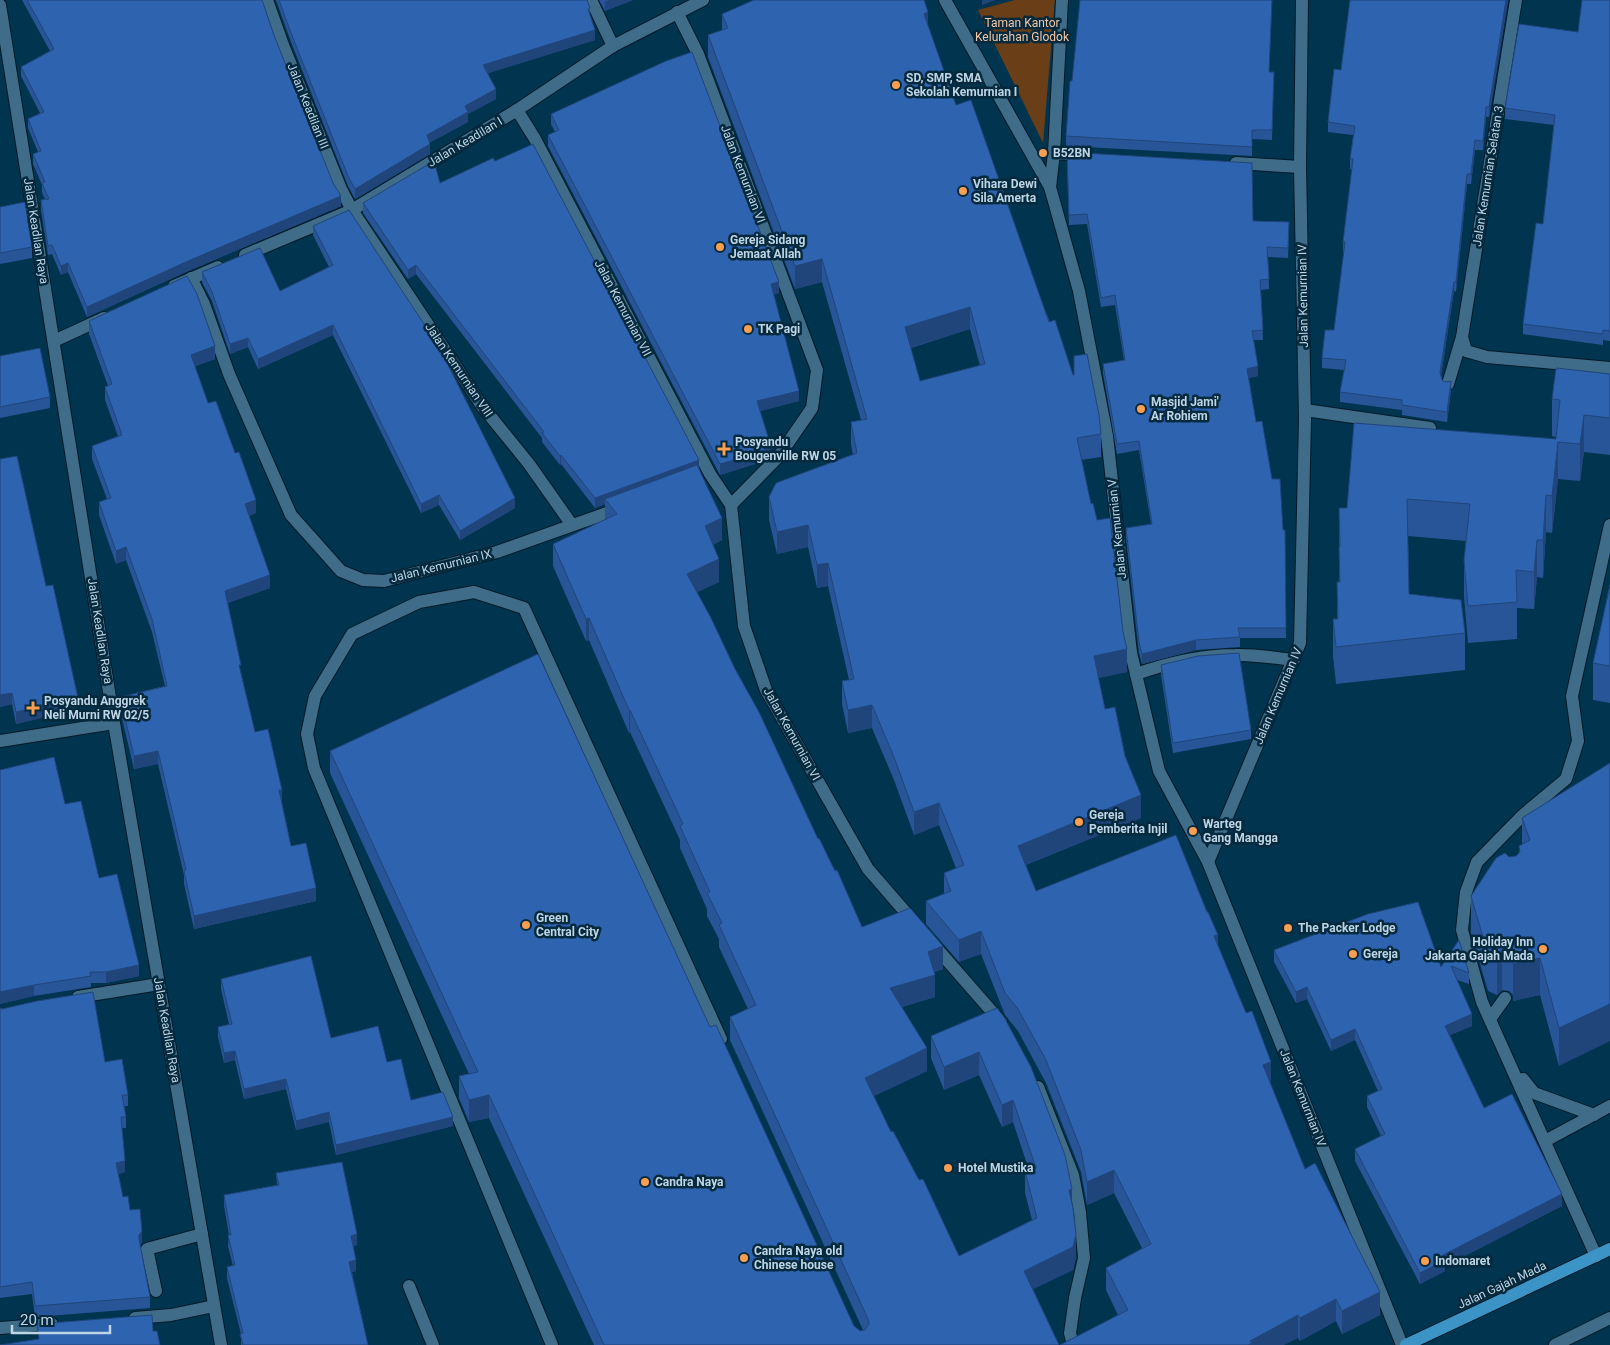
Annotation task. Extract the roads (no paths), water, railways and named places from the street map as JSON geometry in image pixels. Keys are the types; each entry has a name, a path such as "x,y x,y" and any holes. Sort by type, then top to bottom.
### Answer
{"main road":[{"name":"Jalan Gajah Mada","path":"1406,1345 1610,1249"}],"street":[{"name":"Jalan Keadilan III","path":"267,0 286,54 352,210"},
{"path":"591,0 614,46"},
{"name":"Jalan Keadilan I","path":"165,290 352,210 517,110 614,46 703,0"},
{"name":"Jalan Kemurnian V","path":"945,0 1050,187 1079,291 1107,436 1131,653 1159,771 1208,862"},
{"name":"Jalan Kemurnian V","path":"1050,187 1054,153 1062,0"},
{"name":"Jalan Kemurnian IV","path":"1302,0 1300,167 1305,410 1300,643 1208,862 1402,1345"},
{"name":"Jalan Kemurnian Selatan 3","path":"1516,0 1462,337 1466,351 1487,357 1610,368"},
{"name":"Jalan Keadilan Raya","path":"0,5 4,58 54,341 114,723 221,1345"},
{"name":"Jalan Kemurnian VI","path":"677,12 698,54 817,370 812,408 779,456 731,504 744,626 766,690 868,869 1011,1035"},
{"name":"Jalan Kemurnian VII","path":"517,110 535,139 706,476 731,504"},
{"path":"1054,153 1093,155"},
{"path":"1221,163 1300,167"},
{"name":"Jalan Kemurnian VIII","path":"352,210 482,406 529,464 572,524"},
{"name":"Jalan Kemurnian IX","path":"191,278 204,304 230,374 291,515 341,571 362,580 384,581 497,552 634,503"},
{"path":"54,341 114,314"},
{"path":"1448,384 1462,337"},
{"path":"1305,410 1430,428"},
{"path":"1596,1256 1482,1002 1462,930 1466,892 1477,862 1489,856 1523,814 1566,779 1578,741 1572,696 1610,525"},
{"path":"552,1345 314,768 307,734 315,696 352,634 420,602 474,592 524,608 726,1048"},
{"path":"1136,674 1160,666 1209,656 1238,654 1294,660"},
{"path":"0,741 114,723"},
{"path":"62,1000 159,984"},
{"path":"1490,1019 1505,998"},
{"path":"1508,1059 1534,1093 1594,1115"},
{"path":"1033,1077 1073,1175 1080,1212 1084,1258 1075,1298 1070,1333 1073,1345"},
{"path":"1545,1141 1610,1106"},
{"path":"156,1291 147,1249 202,1234"},
{"path":"409,1286 433,1345"},
{"path":"124,1319 171,1315 214,1306"},
{"path":"1555,1345 1610,1318"},
{"path":"0,1328 66,1323"}],"place":[{"name":"SD, SMP, SMA Sekolah Kemurnian I","path":"896,85"},
{"name":"B52BN","path":"1043,153"},
{"name":"Vihara Dewi Sila Amerta","path":"963,191"},
{"name":"Gereja Sidang Jemaat Allah","path":"720,247"},
{"name":"TK Pagi","path":"748,329"},
{"name":"Masjid Jami' Ar Rohiem","path":"1141,409"},
{"name":"Posyandu Bougenville RW 05","path":"724,449"},
{"name":"Posyandu Anggrek Neli Murni RW 02/5","path":"33,708"},
{"name":"Gereja Pemberita Injil","path":"1079,822"},
{"name":"Warteg Gang Mangga","path":"1193,831"},
{"name":"Green Central City","path":"526,925"},
{"name":"The Packer Lodge","path":"1288,928"},
{"name":"Holiday Inn Jakarta Gajah Mada","path":"1543,949"},
{"name":"Gereja","path":"1353,954"},
{"name":"Hotel Mustika","path":"948,1168"},
{"name":"Candra Naya","path":"645,1182"},
{"name":"Candra Naya old Chinese house","path":"744,1258"},
{"name":"Indomaret","path":"1425,1261"}],"park label":[{"name":"Taman Kantor Kelurahan Glodok","path":"1022,30"}]}
